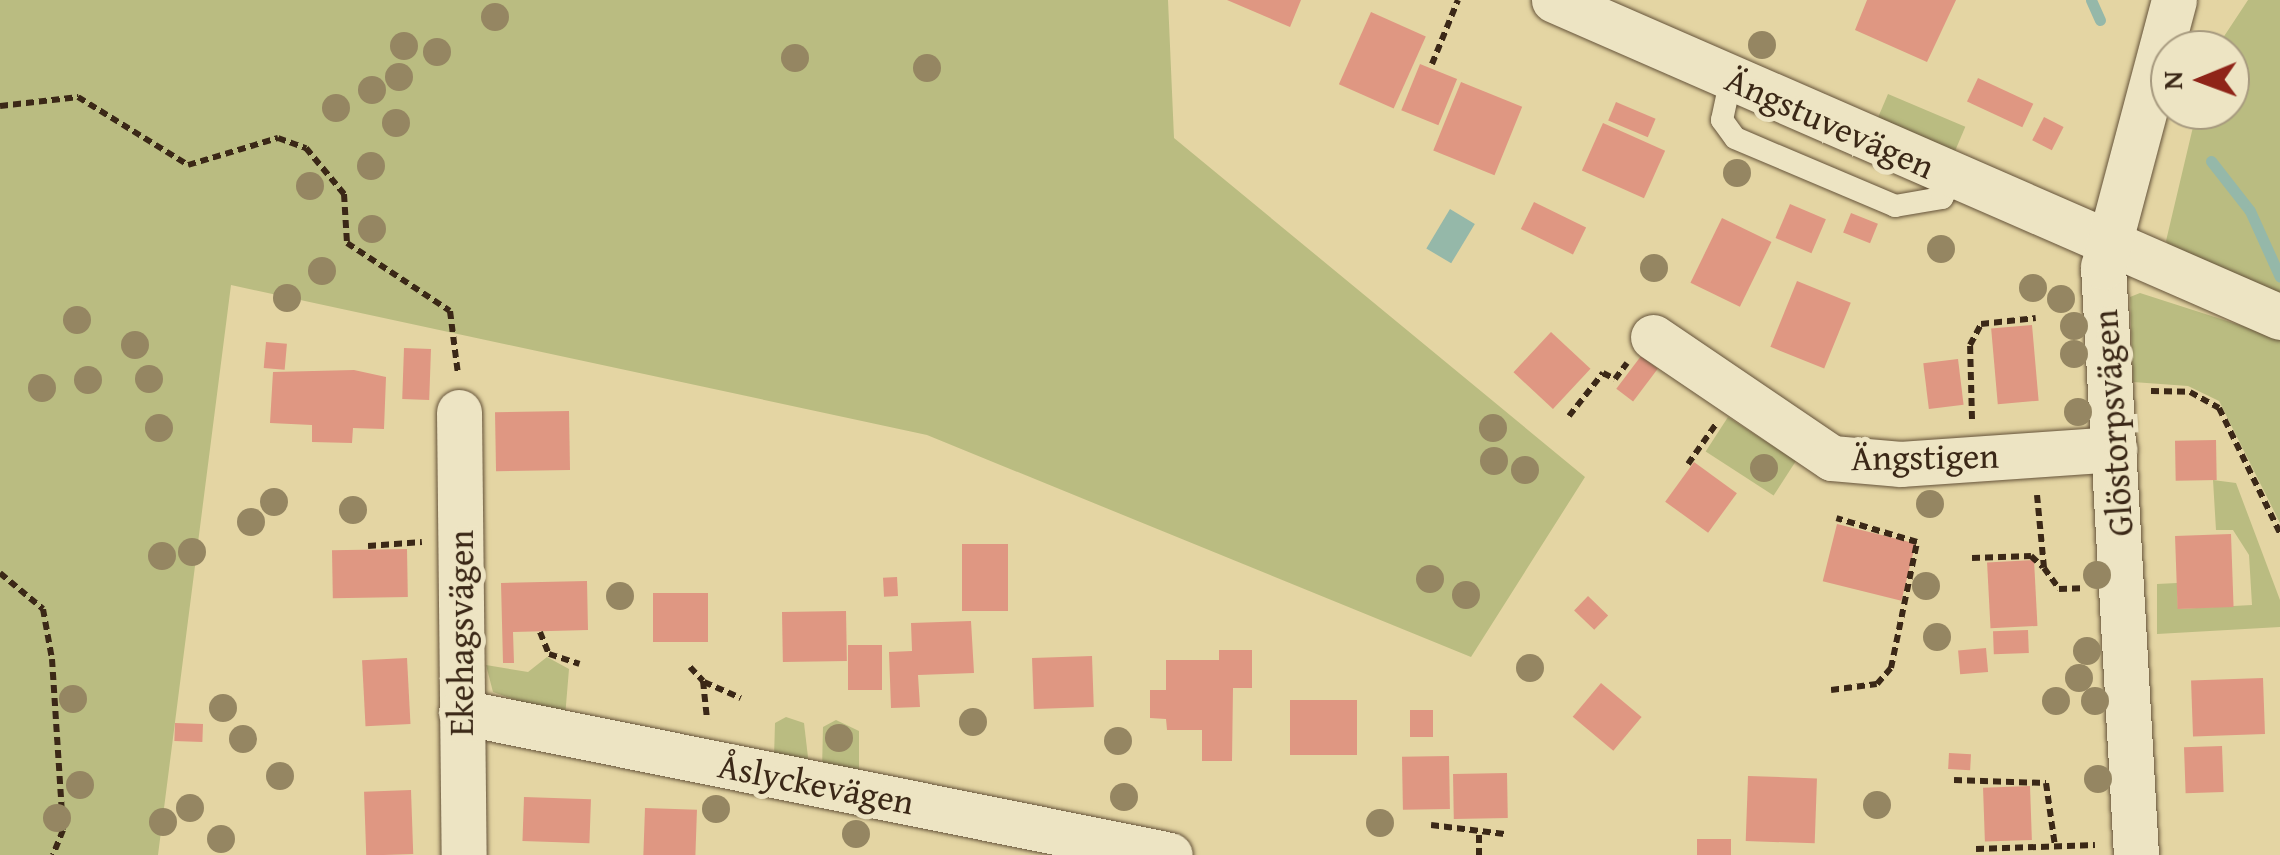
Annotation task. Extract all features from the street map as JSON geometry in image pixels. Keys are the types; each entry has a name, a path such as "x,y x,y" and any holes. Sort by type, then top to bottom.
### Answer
{"street":[{"name":"Ängstuvevägen","path":"1554,0 1953,178 2280,317"},
{"name":"Glöstorpsvägen","path":"2136,849 2110,394 2108,244 2174,0"},
{"name":"Ängstigen","path":"1653,337 1832,458 1901,464 2114,449"},
{"name":"Ekehagsvägen","path":"459,412 464,855"},
{"name":"Åslyckevägen","path":"461,712 1170,855"}],"path":[{"path":"1432,64 1458,0"},
{"path":"0,106 78,97 188,166 278,138 306,148 344,194 348,243 450,311 459,412"},
{"path":"1971,420 1970,345 1982,324 2036,318"},
{"path":"1569,416 1603,373 1615,379 1653,337"},
{"path":"2110,394 2171,390 2210,400 2280,533"},
{"path":"2032,485 2044,568"},
{"path":"1831,690 1877,684 1892,668 1917,542 1836,518"},
{"path":"368,546 460,542"},
{"path":"1972,558 2031,556 2060,589 2123,586"},
{"path":"0,573 43,609 64,830 53,855"},
{"path":"540,632 549,654 579,664"},
{"path":"690,667 703,681 741,698"},
{"path":"703,681 709,762"},
{"path":"1954,780 2046,783 2055,846"},
{"path":"1431,825 1479,836 1504,834"},
{"path":"1479,836 1479,855"},
{"path":"1976,848 2136,849"}],"green space":[{"path":"0,0 1168,0 1174,138 1585,477 1471,657 927,435 231,285 158,855 0,855"},
{"path":"2248,0 2280,0 2280,301 2177,256 2166,241 2192,130 2250,130 2250,30 2228,30"},
{"path":"1888,94 1965,127 1954,153 1877,120"},
{"path":"2140,293 2280,338 2280,523 2219,401 2188,386 2133,382 2130,297"},
{"path":"1728,417 1796,461 1774,496 1706,451"},
{"path":"2213,480 2236,483 2280,600 2280,627 2157,634 2157,584 2177,583 2178,609 2252,605 2249,555 2233,530 2216,530"},
{"path":"547,657 569,669 565,717 493,692 486,665 528,672"},
{"path":"786,717 804,723 809,766 774,758 775,723"},
{"path":"836,720 859,731 859,777 822,770 823,727"}],"shaded area":[{"path":"1450,209 1475,224 1451,263 1426,248"}],"building":[{"path":"1227,0 1301,0 1290,27"},
{"path":"1867,0 1956,0 1927,62 1855,30"},
{"path":"1371,12 1426,36 1394,109 1339,84"},
{"path":"1420,64 1457,79 1438,125 1401,110"},
{"path":"1978,78 2033,104 2022,127 1967,102"},
{"path":"1461,82 1522,107 1494,175 1433,151"},
{"path":"1616,102 1656,119 1648,137 1608,120"},
{"path":"2044,117 2064,127 2052,150 2032,140"},
{"path":"1603,123 1665,151 1644,198 1582,171"},
{"path":"1534,202 1586,227 1573,254 1521,229"},
{"path":"1790,204 1826,219 1811,253 1776,238"},
{"path":"1851,213 1878,224 1870,243 1843,232"},
{"path":"1722,218 1771,242 1740,307 1690,283"},
{"path":"1797,281 1851,303 1824,369 1770,347"},
{"path":"2032,325 2039,401 1998,404 1991,329"},
{"path":"1551,332 1590,369 1553,409 1513,372"},
{"path":"266,342 287,344 285,370 264,368"},
{"path":"404,348 431,349 429,400 402,399"},
{"path":"1641,356 1658,369 1633,401 1616,389"},
{"path":"1958,359 1964,405 1929,409 1923,363"},
{"path":"354,370 386,377 384,429 353,428 352,443 312,442 312,425 270,423 273,372"},
{"path":"569,411 570,470 496,471 495,412"},
{"path":"2216,440 2217,480 2176,481 2175,441"},
{"path":"1694,462 1737,493 1708,533 1665,502"},
{"path":"1837,524 1916,544 1901,601 1823,581"},
{"path":"2231,534 2234,607 2178,609 2175,536"},
{"path":"962,544 1008,544 1008,611 962,611"},
{"path":"407,549 408,597 333,598 332,550"},
{"path":"2034,560 2037,626 1991,628 1987,562"},
{"path":"897,577 898,596 884,597 883,578"},
{"path":"587,581 588,630 513,632 514,663 503,663 501,583"},
{"path":"653,593 708,593 708,642 653,642"},
{"path":"1588,596 1608,615 1594,630 1574,610"},
{"path":"846,611 847,661 783,662 782,612"},
{"path":"971,621 974,673 918,675 920,707 891,708 889,652 912,651 911,623"},
{"path":"2028,630 2029,653 1994,654 1993,631"},
{"path":"848,645 882,645 882,690 848,690"},
{"path":"1986,648 1988,672 1960,674 1958,650"},
{"path":"1219,650 1252,650 1252,688 1233,688 1232,761 1202,761 1202,730 1167,730 1166,719 1150,718 1150,690 1166,690 1166,660 1219,660"},
{"path":"1092,656 1094,707 1034,709 1032,658"},
{"path":"407,658 410,724 366,726 362,660"},
{"path":"2263,678 2265,734 2193,736 2191,681"},
{"path":"1601,683 1642,717 1613,751 1573,717"},
{"path":"1290,700 1357,700 1357,755 1290,755"},
{"path":"1410,710 1433,710 1433,737 1410,737"},
{"path":"175,723 203,724 202,742 174,741"},
{"path":"2222,746 2224,792 2186,793 2184,747"},
{"path":"1949,753 1971,754 1970,770 1948,769"},
{"path":"1449,756 1450,809 1403,810 1402,757"},
{"path":"1507,773 1508,818 1454,819 1453,774"},
{"path":"1748,776 1817,778 1815,843 1746,841"},
{"path":"2030,786 2032,840 1985,842 1983,788"},
{"path":"411,790 413,854 366,855 364,792"},
{"path":"524,797 591,799 589,843 522,841"},
{"path":"645,808 697,810 695,855 643,855"},
{"path":"1697,839 1731,839 1731,855 1697,855"}],"waterway":[{"path":"2091,0 2100,20"},
{"path":"2211,161 2250,211 2280,277"}]}
